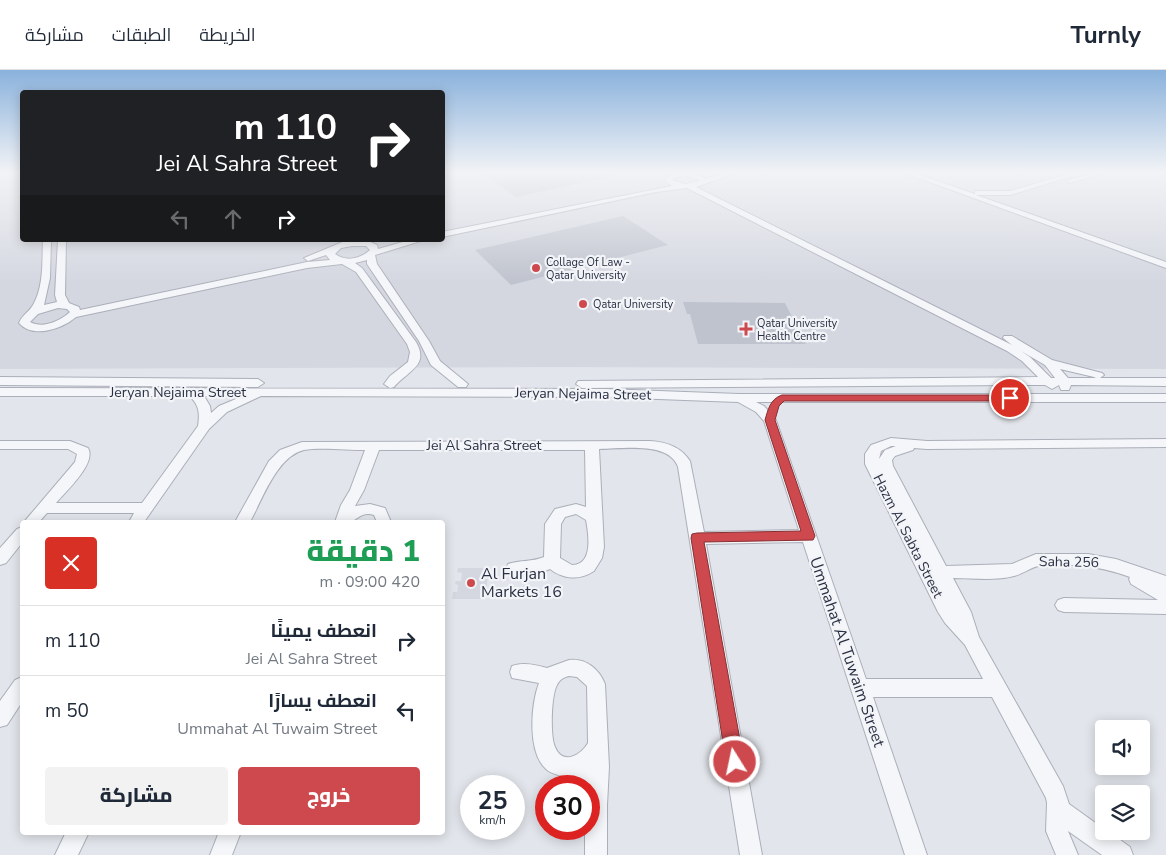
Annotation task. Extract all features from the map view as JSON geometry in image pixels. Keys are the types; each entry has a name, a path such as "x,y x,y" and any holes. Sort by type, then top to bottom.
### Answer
{"street":[{"path":"445,228 526,210"},
{"path":"445,234 563,210"},
{"path":"745,210 906,296 1011,349 1032,365 1048,381 1064,386 1088,398"},
{"path":"746,210 1021,344 1049,363 1071,370 1107,376 1166,378"},
{"path":"1018,210 1116,244 1166,259"},
{"path":"1032,210 1166,265"},
{"path":"33,313 40,306 43,293 47,242"},
{"path":"62,242 60,295 61,300 71,309"},
{"path":"413,242 372,254 359,260 307,265 71,309 49,307 26,317 24,323 34,327 54,325 71,309 302,259 335,246 359,242 374,248 372,254 372,264 424,341 435,363 462,384"},
{"path":"335,246 330,253 331,257 359,270 386,306 416,352 415,361 390,384"},
{"path":"376,294 389,290"},
{"path":"906,296 916,292"},
{"path":"386,306 398,302"},
{"path":"1049,363 1064,386"},
{"name":"Jeryan Nejaima Street","path":"0,381 462,384 1048,381"},
{"path":"681,397 692,392 709,390 1064,386 1166,382"},
{"path":"1048,398 1064,386"},
{"name":"Jeryan Nejaima Street","path":"0,392 605,393 739,398 1166,398"},
{"path":"191,392 204,404 206,415 204,426"},
{"path":"137,520 204,426 223,409 265,392"},
{"path":"739,398 760,409 770,420"},
{"path":"770,420 772,409 782,398"},
{"name":"Ummahat Al Tuwaim Street","path":"770,420 916,855"},
{"name":"Hazm Al Sabta Street","path":"971,639 948,612 922,549 902,509 888,471 878,459 895,450 927,445 1166,443"},
{"path":"3,447 70,445 83,451 82,463 33,520"},
{"name":"Jei Al Sahra Street","path":"244,520 274,464 285,453 308,445 656,445 668,448 678,454 685,467 751,855"},
{"path":"344,520 348,505 357,490 374,445"},
{"path":"592,445 595,555 590,565 585,569 572,572 560,568 552,560 554,520 560,513 571,509 586,499 593,490"},
{"path":"357,490 363,502 371,509 380,512 384,520"},
{"path":"43,508 146,508"},
{"path":"345,520 355,511 371,509"},
{"path":"571,509 586,512 594,522"},
{"path":"0,559 20,534"},
{"path":"697,538 808,536"},
{"name":"Hazm Al Sabta Street","path":"922,549 941,572 962,612 971,639 1055,794 1058,810 1056,831 1067,855"},
{"path":"514,569 538,567 552,560"},
{"name":"Saha 256","path":"941,572 1006,571 1030,561 1088,560 1116,565 1166,582"},
{"path":"1116,565 1166,596"},
{"path":"1064,605 1166,607"},
{"path":"575,775 570,768 553,762 544,748 546,691 550,678 562,670 575,668 582,670 593,678 598,691 599,768 597,775"},
{"path":"519,672 535,673 550,678"},
{"path":"859,688 998,688"},
{"path":"0,718 20,689"},
{"path":"570,768 585,764 596,752 598,744"},
{"path":"1058,810 1122,855"},
{"path":"66,855 76,835"},
{"path":"221,855 229,835"},
{"path":"595,840 596,855"}],"shaded area":[{"name":"Qatar University","path":"0,210 20,210 20,242 445,242 445,210 1166,210 1166,369 552,367 0,369"},
{"name":"Al Furjan Markets 16","path":"458,568 489,568 485,599 452,599 453,592 457,592 458,585 455,584 456,581 461,581 462,573 457,572"}],"building":[{"name":"Collage Of Law - Qatar University","path":"623,216 668,245 511,285 475,250"},
{"name":"Qatar University Health Centre","path":"683,302 785,303 806,344 698,344 690,314 687,314"}],"place":[{"name":"Collage Of Law - Qatar University","path":"536,268"},
{"name":"Qatar University","path":"583,304"},
{"name":"Qatar University Health Centre","path":"746,329"},
{"name":"Al Furjan Markets 16","path":"471,583"}],"route":[{"path":"735,762 697,538 808,536 770,420 770,414 775,405 782,398 1010,398"}]}
